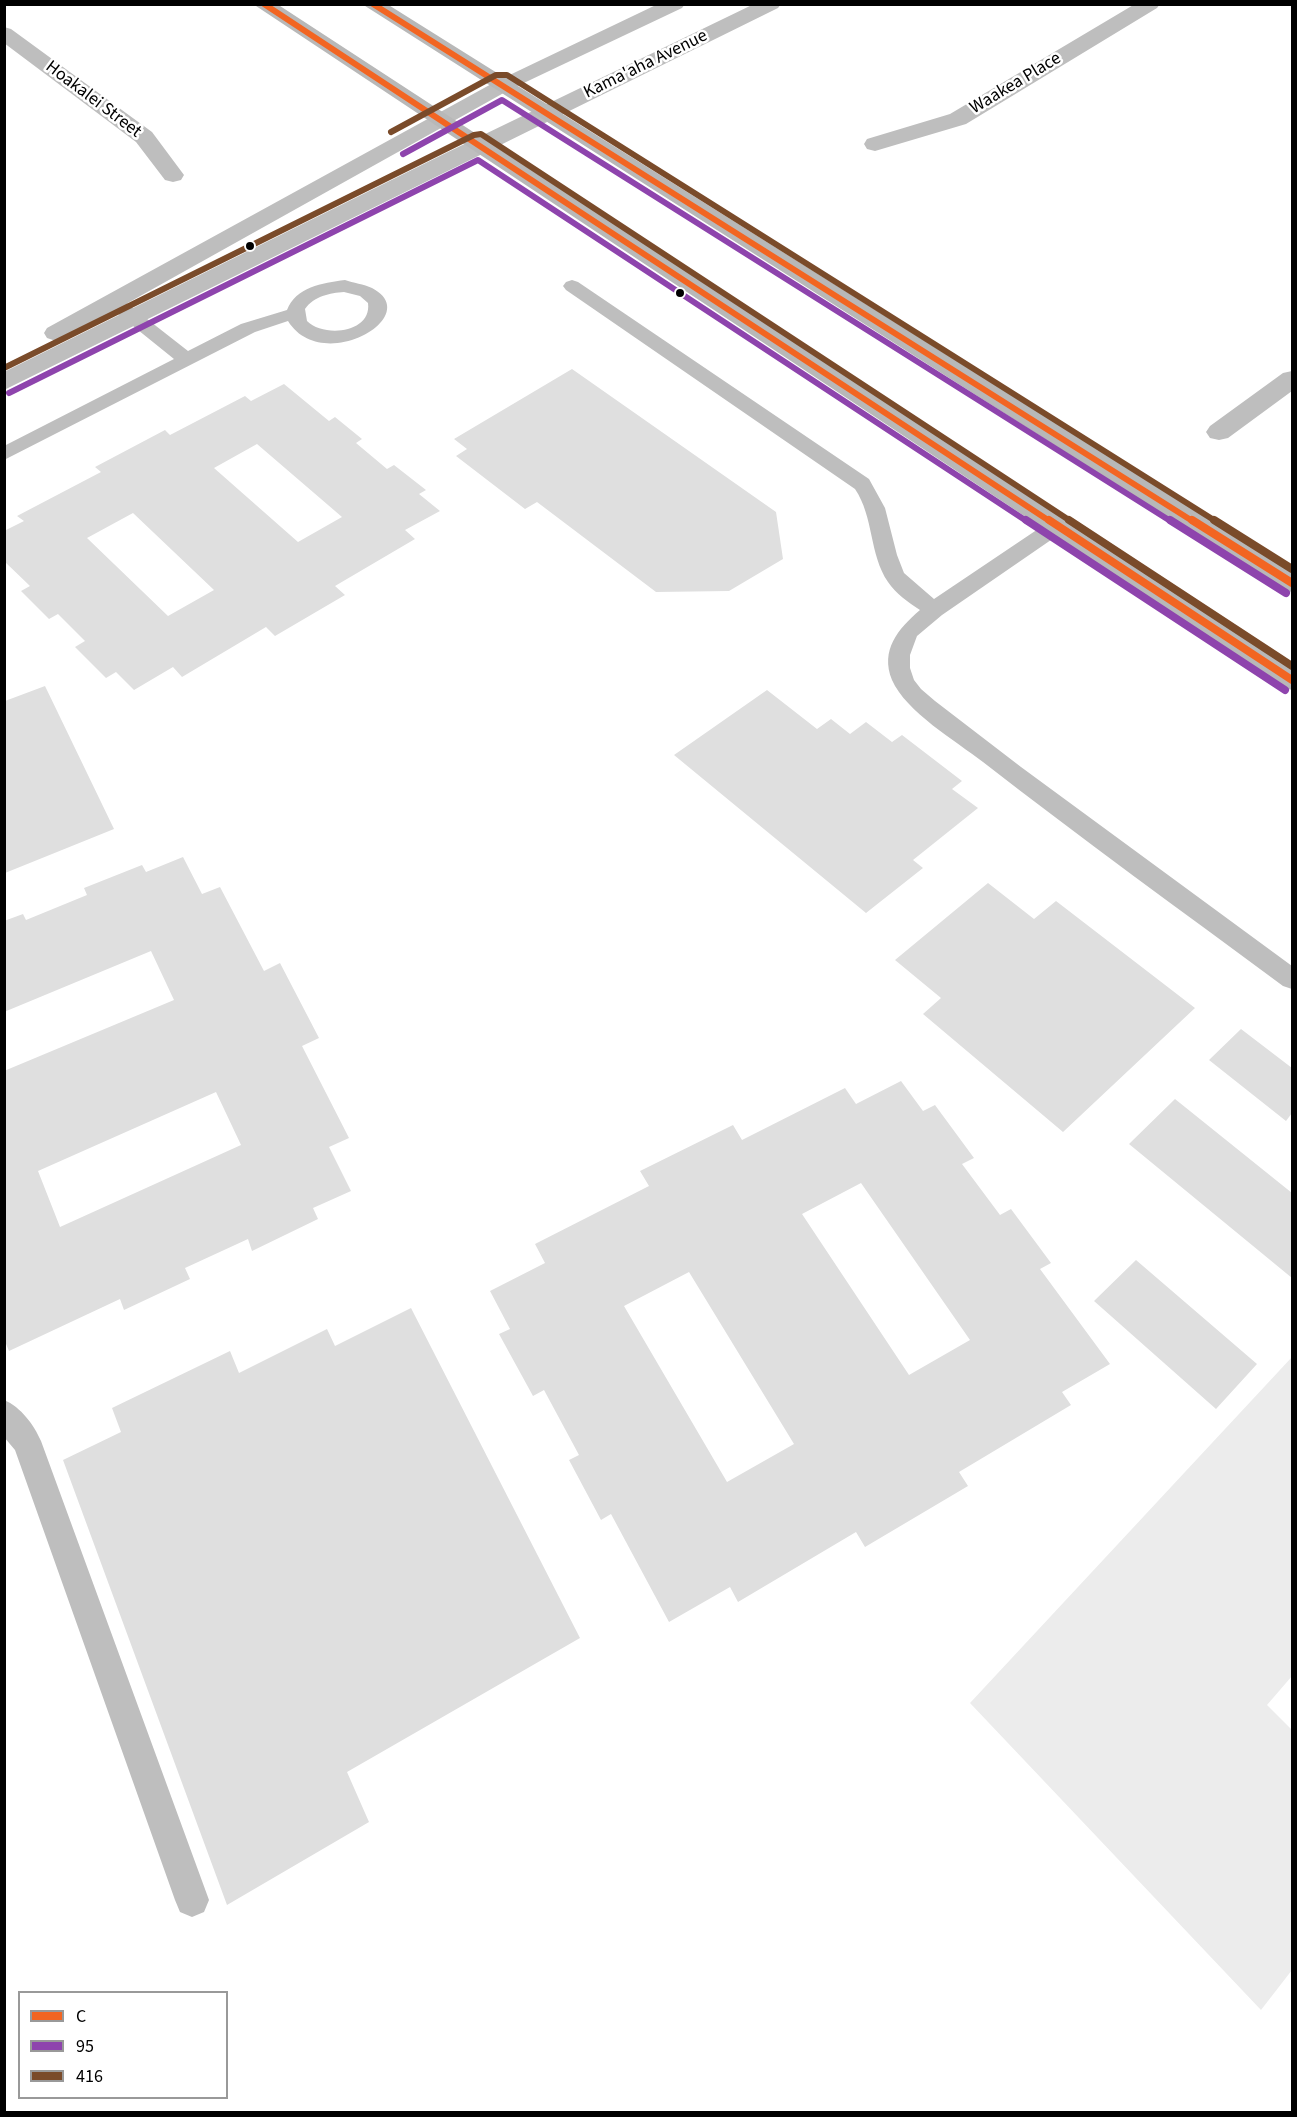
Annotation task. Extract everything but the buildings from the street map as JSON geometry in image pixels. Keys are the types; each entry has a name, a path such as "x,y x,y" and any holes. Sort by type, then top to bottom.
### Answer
{"main road":[{"path":"263,4 1293,680"},
{"path":"372,4 1293,583"}],"street":[{"name":"Kama'aha Avenue","path":"4,361 502,86 675,4"},
{"name":"Kama'aha Avenue","path":"4,382 771,4"},
{"name":"Waakea Place","path":"874,144 958,119 1150,4"},
{"name":"Hoakalei Street","path":"4,33 144,137 169,166 173,175"},
{"path":"1218,432 1293,379"}],"lane":[{"path":"572,286 862,484 877,510 894,574 910,591 934,610"},
{"path":"113,301 187,360"},
{"path":"4,454 260,323 295,314"},
{"path":"1057,526 934,610 908,632 900,649 899,668 904,682 913,695 1013,773 1293,979"},
{"path":"4,1414 13,1422 26,1441 192,1900"}],"shaded area":[{"path":"1292,1357 1292,1676 1267,1705 1292,1730 1292,1970 1261,2010 970,1703"}],"transit line":[{"name":"C","path":"264,4 1292,680"},
{"name":"C","path":"373,4 1292,583"},
{"name":"416","path":"391,132 496,75 507,75 1292,569"},
{"name":"95","path":"403,154 502,100 1286,593"},
{"name":"416","path":"4,368 474,135 481,134 1292,666"},
{"name":"95","path":"9,393 478,160 1285,690"}]}
